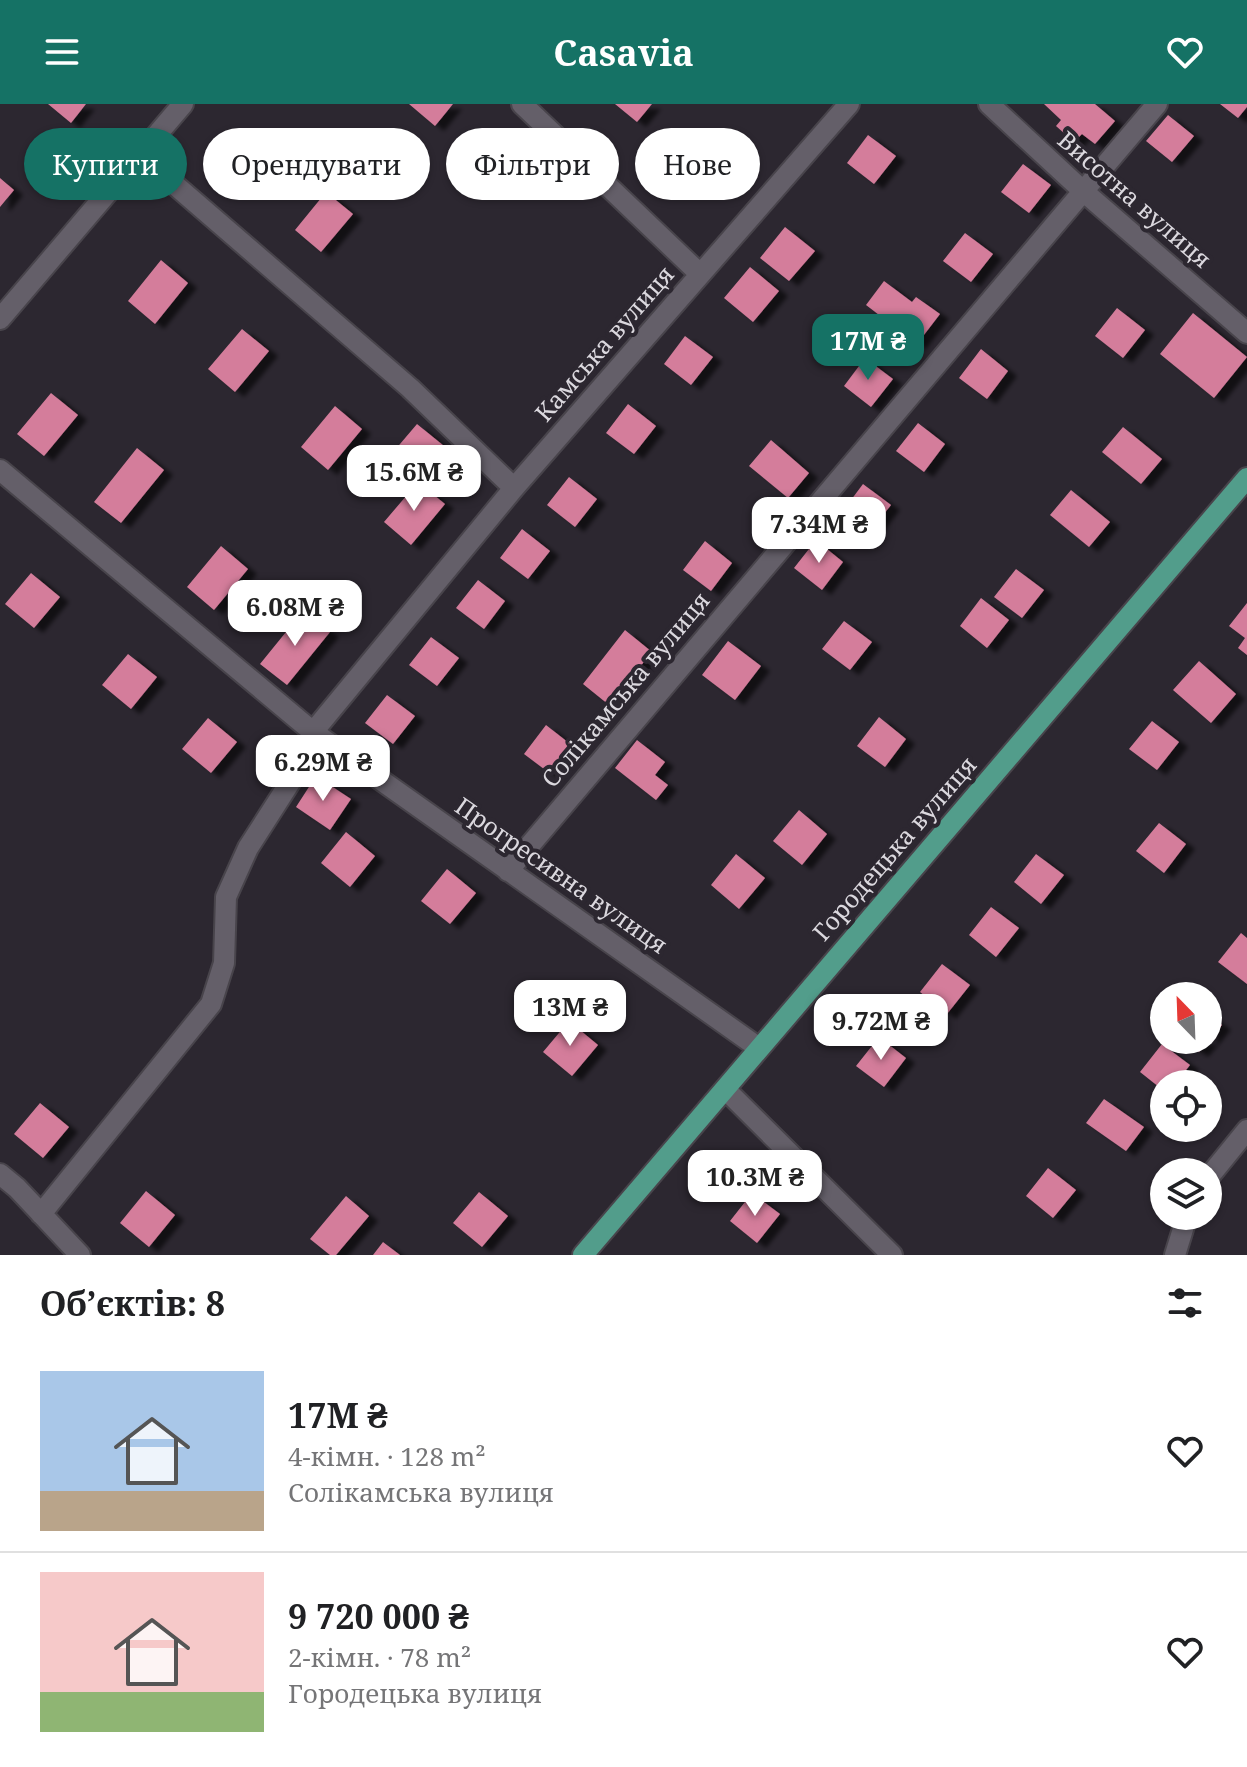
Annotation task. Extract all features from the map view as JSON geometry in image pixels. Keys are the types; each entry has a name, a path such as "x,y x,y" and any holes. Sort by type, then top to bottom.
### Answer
{"main road":[{"name":"Городецька вулиця","path":"583,1255 1247,478"}],"street":[{"path":"161,128 183,104"},
{"path":"522,104 700,274"},
{"name":"Камська вулиця","path":"41,1214 211,1004 224,963 226,897 248,848 316,735 514,488 849,104"},
{"name":"Висотна вулиця","path":"989,104 1083,191 1247,333"},
{"name":"Солікамська вулиця","path":"508,871 1157,104"},
{"path":"187,195 410,388 514,488"},
{"path":"0,319 99,200"},
{"name":"Прогресивна вулиця","path":"0,470 316,735 759,1048"},
{"path":"726,1090 892,1255"},
{"path":"1222,1161 1247,1130"},
{"path":"0,1174 80,1255"},
{"path":"1175,1255 1183,1230"}],"building":[{"path":"48,104 86,104 71,123"},
{"path":"409,104 453,104 435,126"},
{"path":"615,104 652,104 637,122"},
{"path":"1044,104 1095,104 1115,121 1095,144 1082,134 1074,142 1056,126 1061,120"},
{"path":"1220,104 1247,104 1247,107 1238,118"},
{"path":"1168,115 1194,136 1172,162 1146,141"},
{"path":"868,135 896,156 874,184 847,163"},
{"path":"1023,164 1051,185 1029,213 1001,192"},
{"path":"0,178 14,190 0,207"},
{"path":"319,200 336,200 353,214 321,252 295,230"},
{"path":"785,227 815,251 789,281 760,258"},
{"path":"965,233 993,254 971,282 943,261"},
{"path":"161,260 188,283 155,324 128,301"},
{"path":"750,267 779,291 753,322 724,298"},
{"path":"884,281 912,302 916,297 940,314 917,344 866,305"},
{"path":"1117,308 1145,330 1123,358 1095,336"},
{"path":"1193,313 1247,357 1214,398 1160,354"},
{"path":"242,329 269,351 235,392 208,369"},
{"path":"685,336 713,357 691,385 664,364"},
{"path":"981,349 1008,371 987,399 959,378"},
{"path":"865,358 893,379 871,407 844,386"},
{"path":"51,393 78,415 44,456 17,434"},
{"path":"628,404 656,426 634,454 606,433"},
{"path":"335,406 362,429 328,470 301,447"},
{"path":"918,423 945,444 924,472 896,451"},
{"path":"417,424 444,446 410,487 383,464"},
{"path":"1123,427 1162,459 1141,484 1102,452"},
{"path":"771,440 809,473 788,498 749,466"},
{"path":"137,448 164,470 121,523 94,502"},
{"path":"569,477 597,499 575,527 547,505"},
{"path":"418,482 445,504 411,545 384,522"},
{"path":"863,484 891,505 869,533 842,512"},
{"path":"1071,490 1110,522 1089,547 1050,515"},
{"path":"522,529 550,551 528,579 500,558"},
{"path":"816,540 843,562 822,590 794,568"},
{"path":"705,541 732,563 711,591 683,570"},
{"path":"221,546 248,569 214,610 187,587"},
{"path":"1016,569 1044,590 1022,618 994,597"},
{"path":"31,573 60,597 34,628 5,604"},
{"path":"478,580 505,601 484,629 456,608"},
{"path":"981,598 1009,620 987,648 960,626"},
{"path":"1247,603 1247,655 1238,648 1245,638 1229,626"},
{"path":"303,611 330,632 287,685 260,664"},
{"path":"844,621 872,642 850,670 822,649"},
{"path":"625,630 652,652 609,705 583,684"},
{"path":"431,637 459,658 437,686 409,665"},
{"path":"728,641 761,666 735,700 702,675"},
{"path":"128,654 157,677 131,709 102,685"},
{"path":"1199,661 1236,694 1211,723 1173,690"},
{"path":"387,695 415,716 393,744 365,723"},
{"path":"879,717 906,739 885,767 857,746"},
{"path":"208,718 237,742 211,773 182,749"},
{"path":"1152,721 1179,742 1157,770 1129,749"},
{"path":"546,725 574,747 552,775 524,754"},
{"path":"637,740 665,762 655,775 668,785 656,800 615,768"},
{"path":"316,776 351,799 330,830 296,807"},
{"path":"799,810 827,834 802,865 773,841"},
{"path":"1159,823 1186,844 1164,873 1136,851"},
{"path":"346,832 375,856 350,887 321,863"},
{"path":"736,854 765,878 739,909 711,885"},
{"path":"1036,854 1064,875 1041,904 1014,882"},
{"path":"447,869 476,893 450,924 421,901"},
{"path":"991,907 1019,928 996,957 969,935"},
{"path":"1241,933 1247,938 1247,984 1218,962"},
{"path":"942,964 970,985 947,1014 920,992"},
{"path":"569,1021 598,1045 572,1076 543,1052"},
{"path":"879,1037 906,1058 884,1087 856,1066"},
{"path":"1154,1054 1175,1054 1190,1065 1186,1070 1150,1070 1150,1080 1140,1072"},
{"path":"1104,1099 1144,1127 1126,1151 1086,1123"},
{"path":"40,1103 69,1127 43,1158 14,1134"},
{"path":"1048,1168 1076,1190 1053,1218 1026,1196"},
{"path":"146,1191 175,1215 149,1247 120,1223"},
{"path":"479,1192 508,1216 482,1247 453,1223"},
{"path":"752,1193 780,1214 757,1243 730,1221"},
{"path":"346,1196 369,1216 336,1255 330,1255 310,1239"},
{"path":"383,1242 400,1255 373,1255"}]}
